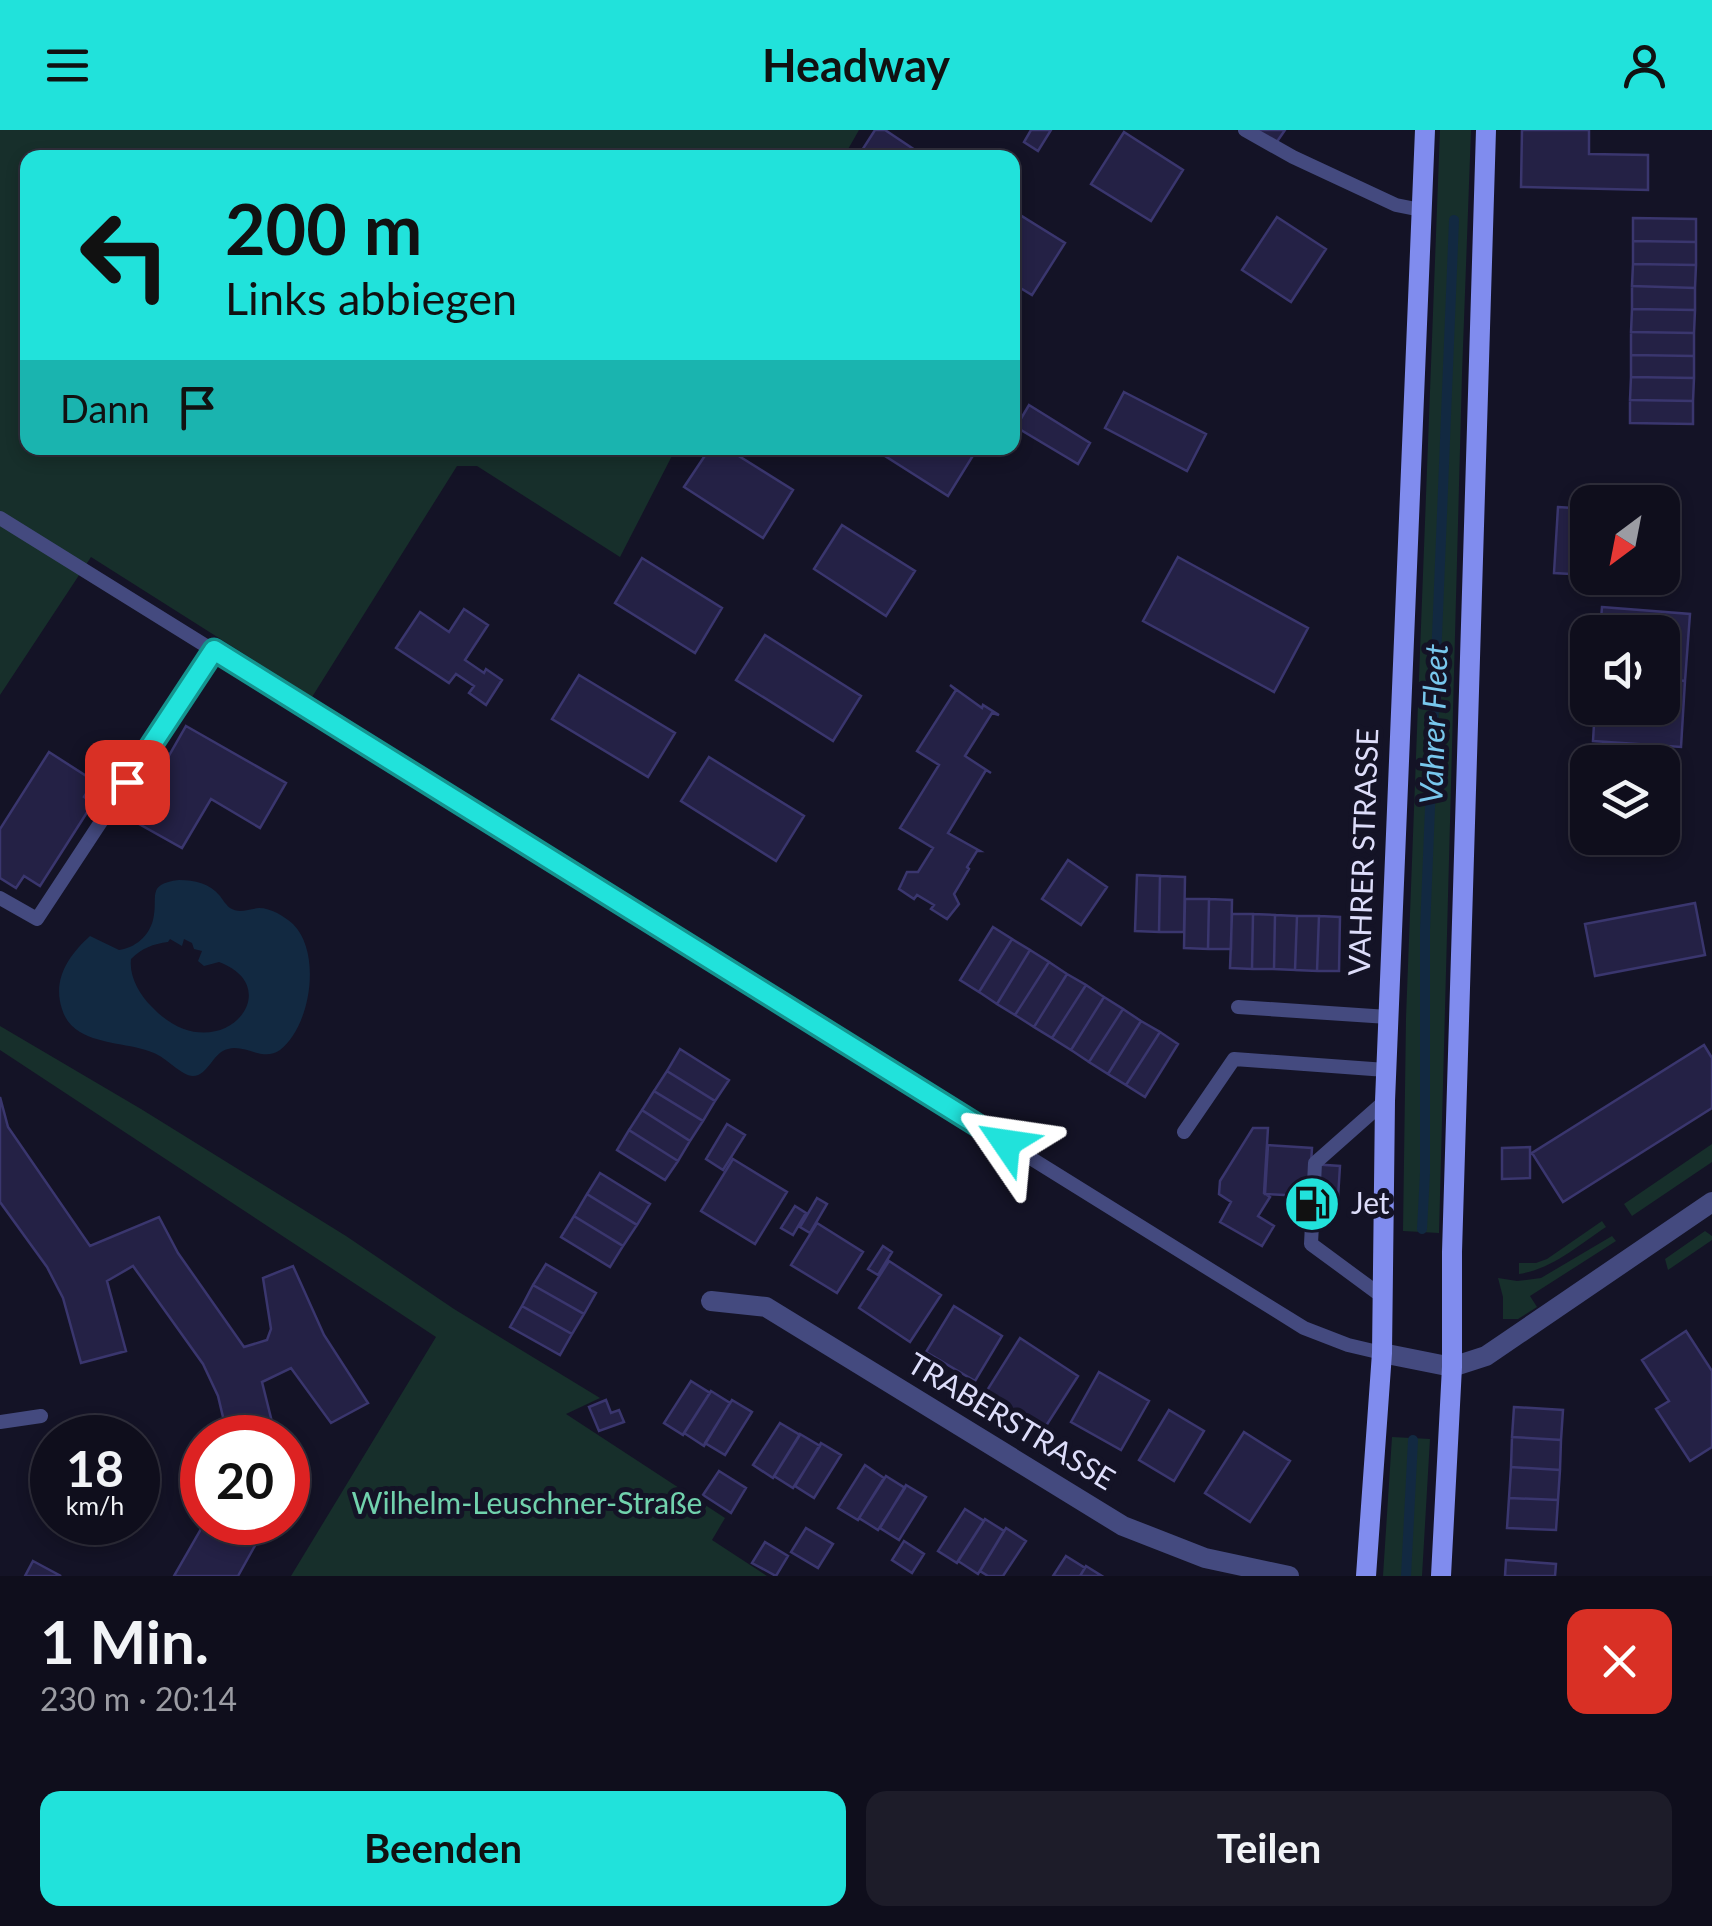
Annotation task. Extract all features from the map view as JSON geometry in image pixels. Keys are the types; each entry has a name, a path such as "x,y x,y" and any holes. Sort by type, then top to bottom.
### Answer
{"main road":[{"name":"VAHRER STRASSE","path":"1366,1576 1382,1353 1384,1101 1425,130"},
{"path":"1441,1576 1452,1367 1452,1232 1486,130"}],"street":[{"path":"1382,1353 1452,1367 1486,1356 1712,1202"},
{"name":"TRABERSTRASSE","path":"711,1302 766,1307 1123,1526 1205,1558 1289,1576"}],"lane":[{"path":"1245,130 1396,205 1421,210"},
{"path":"0,518 1304,1328 1382,1353"},
{"path":"0,898 38,919 214,650"},
{"path":"1238,1007 1388,1017"},
{"path":"1184,1132 1234,1058 1386,1070"},
{"path":"1383,1297 1311,1244 1315,1163 1384,1101"},
{"path":"0,1422 30,1418"}],"green space":[{"path":"0,130 859,130 848,150 20,150 20,455 672,455 620,557 477,466 457,466 312,697 91,557 0,695"},
{"path":"1440,130 1471,130 1439,1233 1403,1231 1406,1018"},
{"name":"Wilhelm-Leuschner-Straße","path":"0,1026 346,1236 454,1309 600,1398 566,1414 725,1518 712,1540 767,1576 291,1576 436,1337 0,1050"},
{"path":"1712,1144 1712,1162 1632,1216 1624,1204"},
{"path":"1602,1221 1606,1227 1565,1255 1519,1274 1519,1263 1547,1259"},
{"path":"1705,1231 1712,1240 1668,1270 1665,1259"},
{"path":"1612,1236 1616,1241 1530,1296 1537,1307 1518,1319 1503,1319 1498,1278 1541,1278"},
{"path":"1392,1437 1430,1439 1422,1576 1383,1576"}],"water":[{"path":"185,880 206,885 233,910 273,911 293,924 302,937 308,953 309,989 299,1024 280,1050 261,1054 228,1049 193,1076 154,1053 89,1036 67,1019 59,988 64,968 75,951 90,936 119,950 136,944 151,926 157,888","holes":["170,939 182,946 184,939 202,951 198,961 204,966 219,962 240,974 248,990 247,1006 237,1020 221,1030 200,1032 176,1026 152,1007 133,978 131,959 144,949"]}],"building":[{"path":"875,130 885,130 915,150 862,150"},
{"path":"1031,130 1051,130 1038,151 1024,142"},
{"path":"1255,130 1285,130 1276,143"},
{"path":"1522,130 1589,130 1589,154 1648,155 1648,190 1521,187"},
{"path":"1124,132 1183,170 1151,221 1091,184"},
{"path":"1020,215 1065,243 1032,295 1020,288"},
{"path":"1277,217 1326,249 1291,302 1242,270"},
{"path":"1633,218 1696,219 1696,242 1633,241"},
{"path":"1633,241 1696,242 1696,265 1633,264"},
{"path":"1633,264 1696,265 1695,288 1632,286"},
{"path":"1632,286 1695,288 1695,310 1632,309"},
{"path":"1632,309 1695,310 1694,333 1631,332"},
{"path":"1631,332 1694,333 1694,356 1631,355"},
{"path":"1631,355 1694,356 1694,378 1631,377"},
{"path":"1631,377 1694,378 1693,401 1630,400"},
{"path":"1124,392 1206,434 1187,471 1105,428"},
{"path":"1630,400 1693,401 1693,424 1630,423"},
{"path":"1029,405 1090,443 1078,464 1020,429 1020,420"},
{"path":"705,455 737,455 793,490 763,538 684,487"},
{"path":"883,455 973,455 948,496"},
{"path":"1558,507 1570,508 1570,574 1554,573"},
{"path":"842,525 915,571 886,616 814,569"},
{"path":"1178,557 1308,628 1274,692 1143,621"},
{"path":"642,558 722,608 695,653 615,603"},
{"path":"1602,607 1690,614 1685,681 1680,681 1680,615 1601,615"},
{"path":"464,609 488,625 465,660 502,680 486,705 469,693 474,686 456,674 449,683 396,648 420,612 449,632"},
{"path":"765,635 861,696 833,741 736,680"},
{"path":"579,675 675,733 648,777 552,719"},
{"path":"1680,681 1685,681 1681,747 1593,741 1594,725 1680,725"},
{"path":"950,685 999,715 992,713 965,756 991,773 986,770 948,833 980,851 967,867 954,894 959,904 947,919 931,909 934,905 899,889 907,872 918,872 933,848 900,828 939,765 917,751 956,690"},
{"path":"186,726 286,783 260,828 211,799 182,848 132,820"},
{"path":"49,752 94,781 84,797 93,803 40,886 24,876 16,888 0,878 0,829"},
{"path":"709,757 804,816 776,861 681,801"},
{"path":"1068,860 1107,887 1081,925 1042,899"},
{"path":"1137,875 1160,876 1159,932 1135,931"},
{"path":"1160,876 1185,877 1184,932 1159,932"},
{"path":"1185,899 1209,899 1208,949 1184,948"},
{"path":"1209,899 1232,900 1231,949 1208,949"},
{"path":"1695,903 1705,955 1595,976 1585,924"},
{"path":"1232,914 1253,914 1252,969 1230,968"},
{"path":"1253,914 1275,915 1274,969 1252,969"},
{"path":"1275,915 1297,916 1295,970 1274,969"},
{"path":"1297,916 1319,916 1317,971 1295,970"},
{"path":"1319,916 1340,917 1339,971 1317,971"},
{"path":"993,927 1012,939 979,992 960,980"},
{"path":"1012,939 1030,950 997,1004 979,992"},
{"path":"1030,950 1049,962 1015,1015 997,1004"},
{"path":"1049,962 1067,974 1034,1027 1015,1015"},
{"path":"1067,974 1086,985 1052,1038 1034,1027"},
{"path":"1086,985 1104,997 1071,1050 1052,1038"},
{"path":"1104,997 1123,1009 1089,1062 1071,1050"},
{"path":"1123,1009 1141,1021 1108,1074 1089,1062"},
{"path":"1141,1021 1160,1032 1126,1085 1108,1074"},
{"path":"1160,1032 1178,1044 1145,1097 1126,1085"},
{"path":"1704,1045 1712,1058 1712,1108 1563,1202 1532,1153"},
{"path":"680,1049 729,1080 715,1101 667,1071"},
{"path":"667,1071 715,1101 703,1121 654,1091"},
{"path":"654,1091 703,1121 690,1141 642,1110"},
{"path":"0,1097 8,1127 90,1246 159,1217 178,1253 244,1347 267,1340 271,1329 263,1278 293,1266 324,1335 368,1403 331,1423 291,1368 262,1382 270,1415 223,1415 203,1364 133,1266 107,1281 126,1351 81,1363 63,1298 47,1267 0,1202"},
{"path":"642,1110 690,1141 678,1161 629,1130"},
{"path":"727,1124 745,1135 723,1170 706,1159"},
{"path":"1253,1128 1268,1128 1264,1193 1270,1197 1258,1216 1274,1226 1262,1246 1220,1222 1231,1202 1219,1194 1220,1181"},
{"path":"629,1130 678,1161 665,1180 617,1150"},
{"path":"1268,1145 1312,1148 1311,1164 1340,1166 1337,1214 1303,1211 1303,1196 1265,1194"},
{"path":"1530,1147 1530,1178 1502,1179 1502,1148"},
{"path":"733,1159 787,1192 755,1244 701,1211"},
{"path":"600,1173 650,1204 637,1225 587,1194"},
{"path":"587,1194 637,1225 623,1246 574,1216"},
{"path":"817,1198 827,1204 810,1233 800,1227"},
{"path":"795,1206 806,1213 793,1235 781,1228"},
{"path":"574,1216 623,1246 610,1267 561,1237"},
{"path":"817,1223 863,1252 837,1293 791,1265"},
{"path":"883,1246 892,1252 878,1275 868,1269"},
{"path":"889,1261 941,1295 910,1342 859,1308"},
{"path":"546,1264 596,1293 584,1314 533,1285"},
{"path":"533,1285 584,1314 572,1334 522,1306"},
{"path":"522,1306 572,1334 560,1355 510,1327"},
{"path":"954,1306 1002,1336 975,1381 926,1352"},
{"path":"1686,1331 1712,1371 1712,1447 1690,1461 1656,1409 1669,1401 1642,1360"},
{"path":"1020,1338 1078,1376 1044,1429 986,1392"},
{"path":"1099,1372 1149,1401 1121,1450 1071,1422"},
{"path":"691,1381 710,1393 683,1435 664,1423"},
{"path":"711,1391 730,1403 704,1446 684,1433"},
{"path":"606,1400 611,1413 619,1410 624,1422 599,1431 589,1407"},
{"path":"732,1400 752,1412 725,1455 705,1443"},
{"path":"1514,1407 1563,1410 1561,1440 1512,1437"},
{"path":"1169,1410 1204,1431 1174,1481 1139,1460"},
{"path":"780,1423 800,1435 773,1478 753,1465"},
{"path":"1244,1432 1290,1461 1250,1522 1205,1493"},
{"path":"800,1434 820,1446 793,1488 774,1476"},
{"path":"1512,1437 1561,1440 1560,1470 1511,1467"},
{"path":"821,1443 841,1455 814,1498 795,1486"},
{"path":"865,1465 884,1478 858,1520 838,1508"},
{"path":"1511,1467 1560,1470 1558,1500 1509,1498"},
{"path":"719,1471 746,1488 731,1513 703,1495"},
{"path":"886,1476 905,1488 878,1530 859,1518"},
{"path":"906,1485 926,1497 899,1540 880,1528"},
{"path":"1509,1498 1558,1500 1556,1530 1507,1528"},
{"path":"965,1509 984,1521 957,1563 938,1551"},
{"path":"985,1519 1004,1531 978,1574 958,1561"},
{"path":"806,1528 833,1544 818,1568 791,1552"},
{"path":"1006,1528 1026,1541 1003,1576 988,1576 980,1571"},
{"path":"904,1541 924,1554 912,1573 892,1560"},
{"path":"765,1542 788,1556 776,1576 752,1563"},
{"path":"192,1545 255,1545 238,1576 174,1576"},
{"path":"1066,1556 1085,1568 1080,1576 1053,1576"},
{"path":"1506,1560 1556,1564 1555,1576 1505,1576"},
{"path":"33,1561 61,1576 25,1576"},
{"path":"1086,1566 1102,1576 1080,1576"}],"waterway":[{"name":"Vahrer Fleet","path":"1422,1229 1425,930 1454,220"},
{"name":"Vahrer Fleet","path":"1406,1576 1413,1440"}],"place":[{"name":"Jet","path":"1312,1204"}],"route":[{"path":"127,782 214,650 1006,1143"}]}
